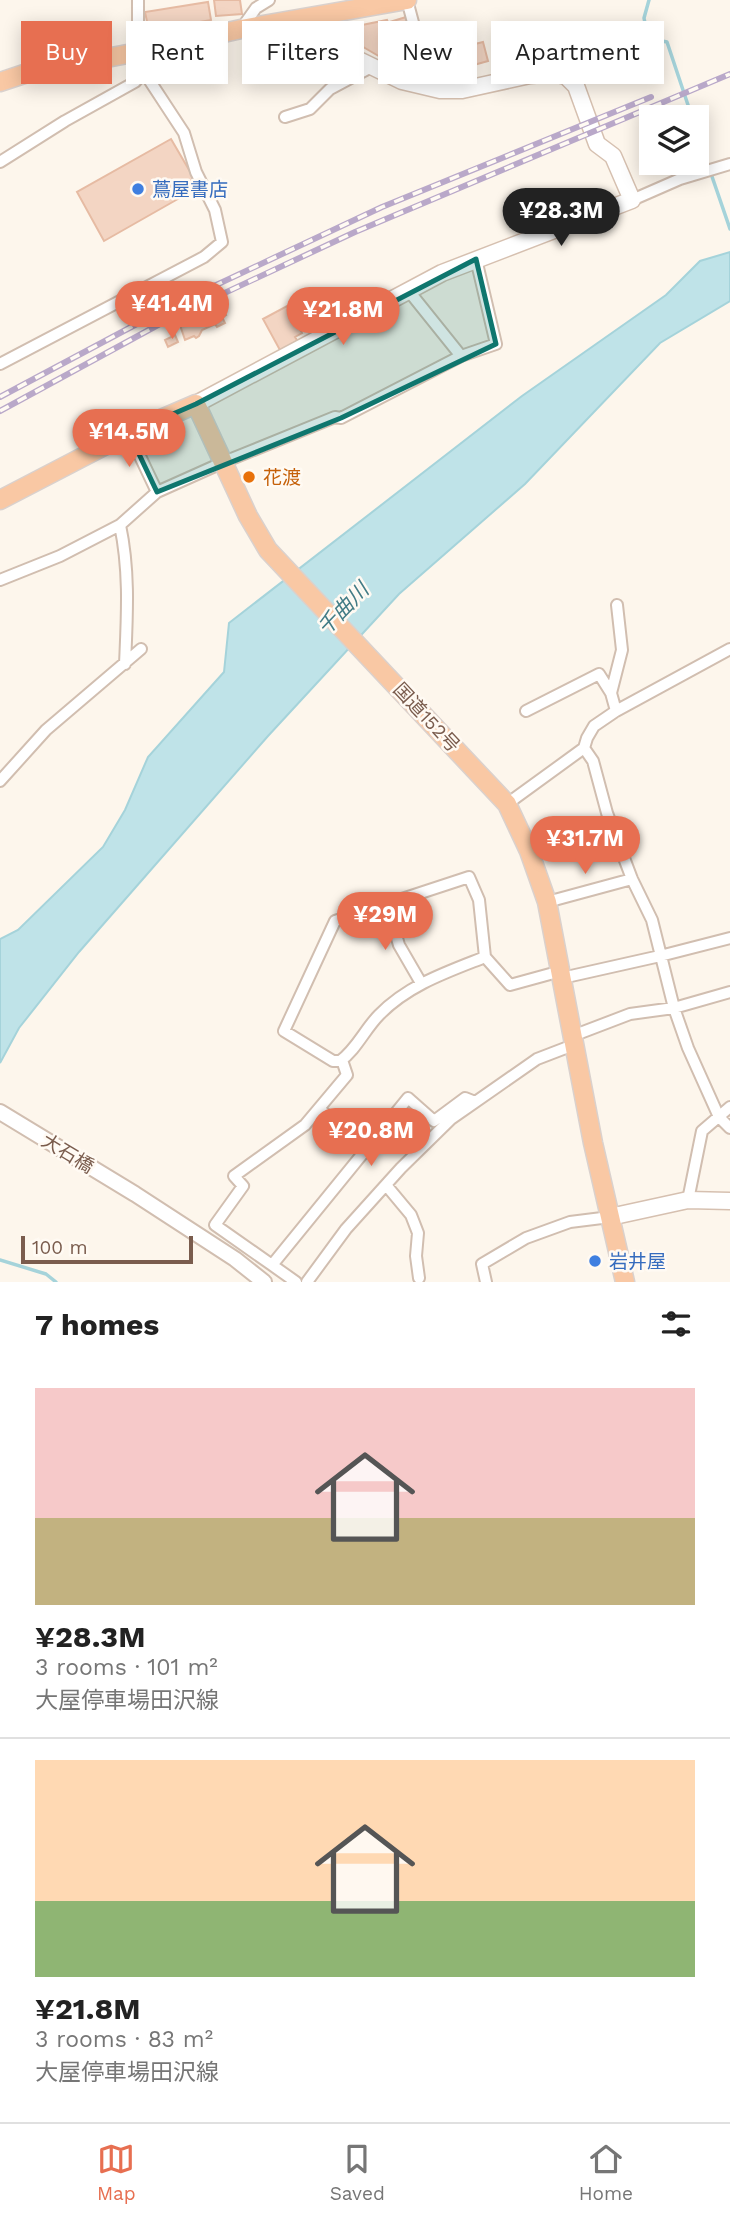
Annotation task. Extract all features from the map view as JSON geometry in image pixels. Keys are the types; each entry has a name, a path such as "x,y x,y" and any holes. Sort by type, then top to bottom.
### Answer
{"highway":[{"path":"228,32 407,0"},
{"path":"0,82 27,73 126,54"},
{"path":"0,500 129,433 196,404"},
{"name":"国道152号","path":"196,404 248,516 268,550 508,804 525,841 547,902 593,1143 625,1282"}],"main road":[{"path":"196,404 408,290 476,259 632,200 612,156 597,144 576,86 566,76 553,72 530,75 462,90 425,87 402,81 303,33 292,20"},
{"path":"610,1217 688,1200 730,1201"}],"street":[{"path":"138,0 138,21"},
{"path":"241,29 256,8 269,0"},
{"path":"407,0 426,71 425,87"},
{"path":"285,117 310,109 330,89 373,66"},
{"path":"0,162 131,84"},
{"path":"0,364 204,257 222,242 215,210 196,173 184,133 152,84"},
{"path":"632,200 730,164"},
{"path":"0,580 60,556 120,526 157,492 223,462 335,417 341,418 461,356 496,344 476,259"},
{"path":"408,290 461,356"},
{"path":"129,433 157,492"},
{"path":"120,526 126,555 128,602 125,664"},
{"path":"611,693 622,650 617,605"},
{"path":"0,781 46,730 141,649"},
{"path":"508,804 584,748 594,726 616,711 730,649"},
{"path":"526,711 599,674 611,693 616,711"},
{"path":"584,748 593,761 607,813 632,879 652,920 674,1007 688,1048 719,1116 730,1128"},
{"path":"485,957 421,983 399,997 378,1016 342,1060 333,1061 284,1031 335,921 469,877 479,900 485,957 510,985 660,956 730,938"},
{"path":"547,902 632,879"},
{"path":"387,904 400,945 421,983"},
{"path":"307,1282 346,1229 451,1119 537,1059 630,1014 674,1007 730,992"},
{"path":"296,1282 215,1225 243,1186 234,1177 305,1125 347,1075 342,1060"},
{"path":"272,1265 408,1098 434,1121 465,1098 475,1102"},
{"path":"688,1200 702,1131 730,1107"},
{"path":"319,1109 368,1147"},
{"name":"大石橋","path":"0,1112 236,1259 264,1282"},
{"path":"386,1185 411,1215 415,1224 418,1233 416,1256 419,1278"},
{"path":"483,1280 482,1264 526,1238 570,1222 610,1217"}],"highlighted area":[{"path":"476,259 496,344 341,418 157,492 129,433 196,404"}],"water":[{"name":"千曲川","path":"730,252 730,301 660,343 525,484 399,594 268,736 79,952 19,1028 0,1063 0,939 18,930 103,847 125,810 148,757 224,672 229,623 522,396 666,295 700,261"}],"building":[{"path":"214,0 240,0 242,14 216,16"},
{"path":"208,2 211,20 147,21 145,12"},
{"path":"378,22 378,56 364,48 364,25"},
{"path":"483,42 488,61 477,64 477,44"},
{"name":"蔦屋書店","path":"171,139 199,187 104,241 77,192"},
{"path":"287,306 302,333 295,337 299,343 281,352 263,319"},
{"path":"222,308 226,315 222,317 225,323 217,327 215,324 202,330 196,338 194,336 185,340 180,325"},
{"path":"175,335 178,342 168,347 165,340"}],"waterway":[{"path":"649,0 644,18 648,38 667,42 688,105"},
{"path":"709,168 730,229"},
{"path":"0,1260 46,1274 56,1282"}],"railway":[{"path":"0,411 169,319 355,232 730,74"},
{"path":"0,397 163,310 382,207 651,97"}],"place":[{"name":"蔦屋書店","path":"138,189"},
{"name":"花渡","path":"249,477"},
{"name":"岩井屋","path":"595,1261"}]}
